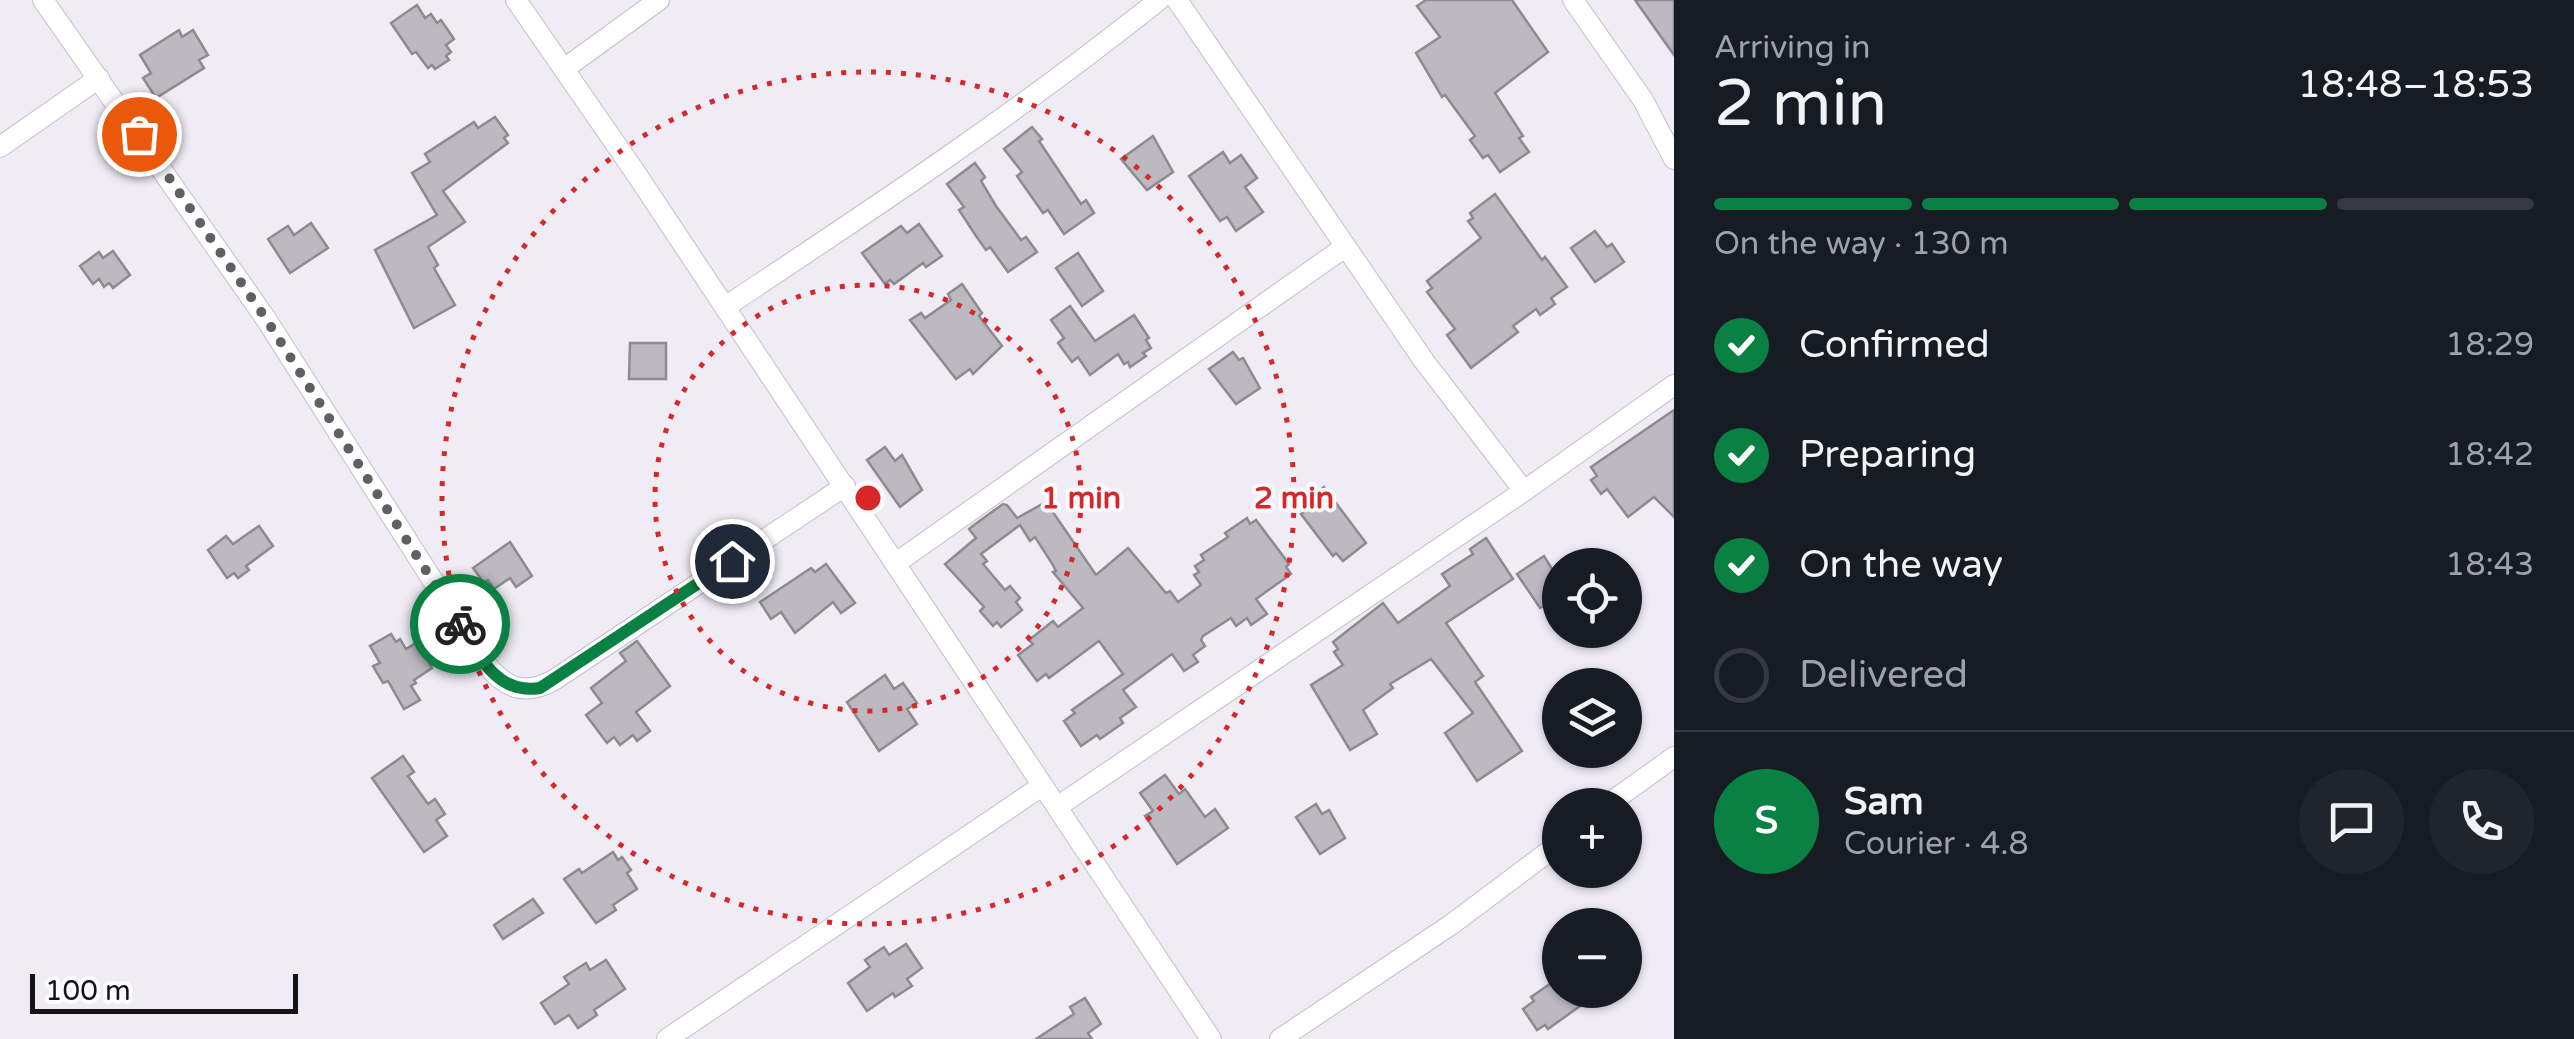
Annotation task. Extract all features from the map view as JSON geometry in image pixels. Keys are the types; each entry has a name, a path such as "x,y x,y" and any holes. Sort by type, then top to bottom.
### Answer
{"street":[{"path":"43,0 266,319 500,681 513,688 540,688 845,486"},
{"path":"516,0 896,562 1211,1039"},
{"path":"564,69 659,0"},
{"path":"724,307 933,169 1090,56 1160,0"},
{"path":"1177,0 1424,361 1524,491"},
{"path":"1573,0 1643,100 1674,159"},
{"path":"0,147 99,78"},
{"path":"896,562 1345,247"},
{"path":"1057,807 1674,386"},
{"path":"1631,788 1674,758"},
{"path":"667,1039 1042,786"},
{"path":"1280,1039 1452,924 1542,856"}],"building":[{"path":"1426,0 1512,0 1548,52 1495,93 1529,152 1500,172 1470,140 1475,136 1445,95 1442,97 1416,53 1440,37 1417,6"},
{"path":"1635,0 1674,0 1674,55"},
{"path":"417,5 425,18 431,14 437,23 441,20 454,39 446,45 451,52 446,56 449,60 435,69 432,65 428,68 416,52 412,54 391,23"},
{"path":"179,30 182,37 193,30 208,55 199,60 204,68 156,98 143,78 151,73 140,55"},
{"path":"495,117 508,135 504,138 508,143 443,191 465,222 428,247 438,265 434,268 455,305 414,328 375,250 437,215 412,173 430,162 425,154 474,122 478,128"},
{"path":"1032,127 1081,204 1086,200 1094,213 1064,234 1048,210 1043,213 1017,176 1022,172 1004,149"},
{"path":"1153,136 1173,172 1147,190 1121,159"},
{"path":"1223,152 1230,163 1241,155 1257,178 1245,187 1263,212 1236,231 1227,217 1220,221 1189,176"},
{"path":"975,163 996,206 1021,240 1026,237 1037,252 1008,272 990,247 986,250 976,236 959,210 964,207 947,184"},
{"path":"1495,194 1542,260 1545,257 1567,287 1551,298 1555,304 1540,315 1536,309 1513,326 1518,332 1471,368 1447,335 1455,329 1427,292 1432,288 1427,281 1481,238 1468,221 1473,218 1470,213"},
{"path":"311,223 328,248 290,273 268,239 288,226 294,235"},
{"path":"919,224 942,256 926,267 923,263 894,284 890,280 885,284 862,253 901,226 907,233"},
{"path":"1595,231 1607,247 1612,244 1624,262 1595,282 1571,248"},
{"path":"113,251 130,275 113,288 109,283 104,287 99,279 93,284 80,266 99,252 103,258"},
{"path":"1078,253 1103,291 1082,306 1056,268"},
{"path":"962,284 982,313 979,316 1002,346 973,374 970,369 956,379 910,320 921,313 925,318 951,300 948,294"},
{"path":"1070,306 1095,341 1134,315 1151,348 1130,367 1118,354 1090,375 1078,357 1072,362 1058,343 1064,338 1051,320"},
{"path":"630,343 666,343 666,379 629,379"},
{"path":"1233,352 1239,360 1243,358 1260,388 1236,404 1209,369"},
{"path":"1674,410 1674,517 1654,497 1628,517 1607,489 1601,494 1591,480 1597,476 1591,467"},
{"path":"885,447 895,461 902,455 922,490 900,507 867,460"},
{"path":"1324,487 1366,543 1343,561 1336,553 1333,556 1301,514 1306,511 1301,505"},
{"path":"1046,502 1096,575 1128,548 1178,602 1201,585 1194,575 1199,572 1195,566 1204,560 1201,555 1247,518 1250,524 1256,520 1289,564 1286,567 1291,574 1256,599 1267,614 1251,625 1247,618 1236,626 1231,618 1203,636 1205,646 1193,655 1198,662 1184,671 1172,654 1123,690 1136,707 1120,718 1123,723 1081,746 1064,721 1075,713 1072,710 1123,674 1099,641 1049,678 1046,674 1037,681 1018,655 1033,644 1029,640 1053,621 1058,627 1083,608 1053,572 1053,565 1035,537 1030,541 1020,525 981,554 987,561 983,564 1005,590 1010,586 1020,598 1016,602 1022,610 1001,627 997,622 993,626 980,611 984,607 945,564 976,538 969,529 1003,504 1017,518"},
{"path":"259,526 273,546 246,566 249,570 238,578 234,573 227,578 208,550 226,536 233,544"},
{"path":"1486,538 1513,579 1446,623 1483,676 1475,682 1522,751 1477,781 1445,733 1473,713 1431,659 1390,684 1393,688 1363,710 1377,734 1350,750 1311,685 1343,665 1334,652 1338,649 1333,642 1383,603 1398,623 1450,586 1442,574 1473,554 1470,549"},
{"path":"510,542 532,576 516,587 510,578 494,589 473,568"},
{"path":"1542,557 1542,607 1540,608 1517,574"},
{"path":"826,564 855,603 841,613 833,602 795,633 781,612 771,619 760,602 811,568 815,572"},
{"path":"391,634 406,649 417,642 432,668 411,686 420,700 404,709 388,681 383,683 373,666 380,663 370,646"},
{"path":"637,641 670,686 636,712 650,731 637,741 633,735 620,745 614,737 607,743 586,715 602,703 591,688 626,661 620,653"},
{"path":"885,675 894,689 903,683 917,703 907,709 917,724 879,751 847,702"},
{"path":"403,756 414,772 408,776 428,804 435,799 445,814 436,820 447,836 424,852 372,778"},
{"path":"1165,775 1179,794 1185,789 1205,817 1215,809 1228,828 1177,864 1145,816 1153,811 1140,793"},
{"path":"1316,804 1322,814 1329,810 1345,838 1320,854 1296,817"},
{"path":"613,852 631,870 627,873 637,889 613,905 616,910 596,923 564,879 579,869 582,873"},
{"path":"533,899 543,913 503,939 494,925"},
{"path":"906,944 922,968 907,979 912,986 895,997 893,993 867,1011 848,983 870,967 865,960 884,947 889,955"},
{"path":"606,960 625,989 594,1010 597,1015 578,1028 569,1015 555,1024 541,1003 569,984 564,977 586,963 590,970"},
{"path":"1542,989 1542,1008 1577,1008 1548,1029 1545,1025 1537,1030 1523,1009 1534,1001 1531,997"},
{"path":"1085,998 1101,1024 1088,1033 1092,1039 1036,1039 1074,1014 1070,1007"}],"way so far":[{"path":"139,134 266,319 460,624"}],"route":[{"path":"460,624 500,681 513,688 540,688 732,561"}]}
